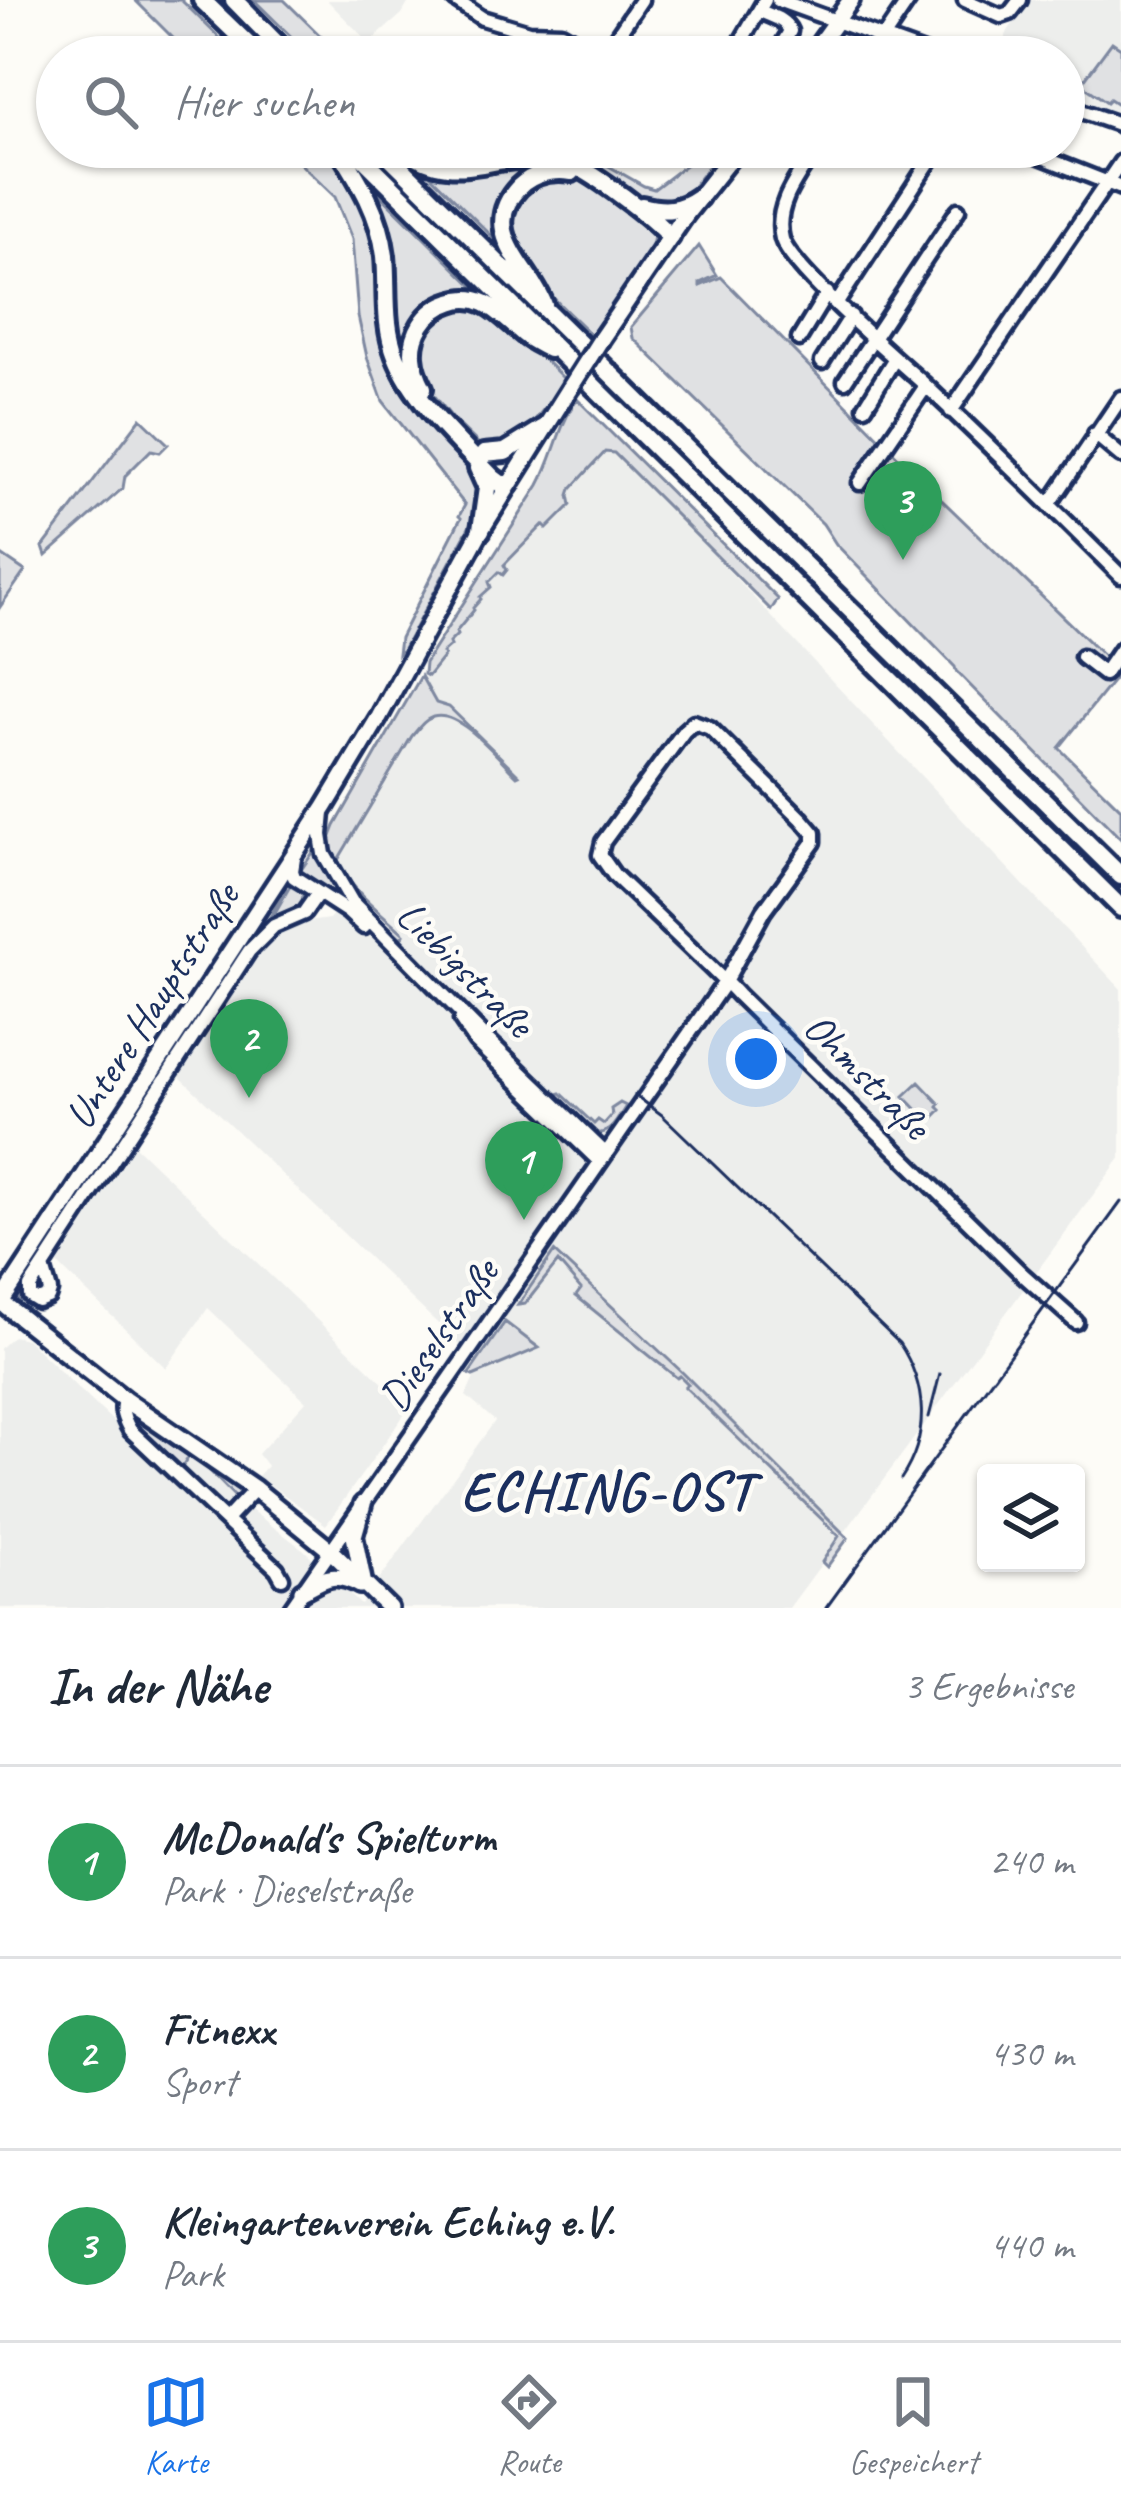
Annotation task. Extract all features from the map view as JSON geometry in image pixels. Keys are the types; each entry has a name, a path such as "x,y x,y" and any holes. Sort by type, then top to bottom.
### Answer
{"highway":[{"path":"202,0 239,36"},
{"path":"234,0 269,36"},
{"path":"351,168 380,228 389,333 397,360 419,397 478,455 504,472 509,484"},
{"path":"373,168 1121,908"},
{"path":"401,168 1121,876"},
{"path":"579,168 672,234"},
{"path":"547,311 537,286 510,251 504,224 507,206 517,189 539,174 589,175"},
{"path":"630,202 673,211 699,197"},
{"path":"658,210 672,223 672,234"},
{"path":"481,530 487,488 478,455 417,377 412,361 414,341 427,317 450,302 476,299 529,338 566,357"},
{"path":"478,455 505,452 542,430"}],"main road":[{"path":"826,36 851,0"},
{"path":"672,234 722,168"},
{"name":"Untere Hauptstraße","path":"1,1303 325,806 481,530 672,234"},
{"path":"1,1303 125,1400 254,1489 331,1551 389,1608"},
{"path":"4,1326 34,1328"},
{"path":"363,1504 354,1536 369,1588"},
{"path":"302,1591 333,1576 369,1588"}],"street":[{"path":"455,0 482,18 530,32 566,36"},
{"path":"617,36 641,0"},
{"path":"778,0 800,3 883,36 909,0"},
{"path":"965,0 1001,16 1020,0"},
{"path":"745,36 763,6 785,22 787,36"},
{"path":"1085,112 1121,125"},
{"path":"951,411 1114,185 1121,162"},
{"path":"804,168 786,198 779,225 784,246 850,316 1121,576"},
{"path":"799,339 924,168"},
{"path":"1071,168 1114,185"},
{"path":"845,381 958,210"},
{"path":"822,362 850,316"},
{"path":"865,407 895,358"},
{"path":"860,483 926,386"},
{"path":"1049,505 1121,398"},
{"path":"1095,434 1121,456"},
{"path":"1082,657 1104,674 1121,650"},
{"name":"Dieselstraße","path":"291,1608 725,982 759,919 815,837 705,724 694,722 603,842 600,855 614,874"},
{"name":"Liebigstraße","path":"325,806 324,854 352,902 603,1158"},
{"path":"272,888 294,877 296,851"},
{"name":"Ohmstraße","path":"614,874 1076,1322"},
{"name":"Liebigstraße","path":"294,877 348,912 466,1026 476,1042 603,1158"},
{"path":"43,1267 249,951 266,932 304,913 318,893"},
{"path":"125,1400 123,1415 130,1430 282,1578"},
{"path":"226,1520 254,1489"}],"shaded area":[{"path":"135,0 181,0 218,36 171,36"},
{"path":"254,0 284,0 321,36 291,36"},
{"path":"327,0 410,0 377,36 362,36"},
{"path":"1030,0 1121,0 1121,117 1085,102 1085,36 1006,36"},
{"path":"1112,42 1121,48 1121,106 1085,87 1085,79"},
{"path":"305,168 342,168 373,221 388,347 479,478 481,505 398,654 400,638 465,505 383,401 358,316 352,239 335,197"},
{"path":"383,168 391,168 580,353 576,359"},
{"path":"423,168 540,168 522,178 504,248"},
{"path":"587,168 612,168 654,189 681,168 708,168 684,198 671,204 649,201"},
{"path":"547,177 576,178 596,186 655,232 651,250 591,335 530,270 511,230 511,210 522,192"},
{"path":"366,181 485,298 439,303 405,367"},
{"path":"699,246 717,275 700,286 721,277 1120,672 1059,748 1121,809 1121,839 956,671 836,544 823,524 633,338 631,327"},
{"path":"466,303 499,314 564,379 520,438 489,449 453,419 422,380 420,334 426,323"},
{"path":"577,399 778,599 771,610 614,453 605,452 571,489 571,505 547,529 543,525 504,565 503,575 499,572 489,582 491,587 444,656 428,676 424,674 425,663 539,485"},
{"path":"141,418 168,444 160,452 151,450 125,476 123,488 46,556 43,547"},
{"path":"605,451 614,453 667,505 1121,989 1121,1157 789,1608 0,1608 0,1348 13,1336 26,1339 135,1442 157,1433 207,1468 235,1498 304,1550 361,1605 495,1421 466,1396 480,1364 179,1076 179,1070 266,942 308,922 329,919 356,888 338,864 335,847 410,711 430,664 479,590"},
{"path":"0,554 25,571 0,607"},
{"path":"421,676 436,703 449,707 519,775 455,720 433,717 412,736 338,860 357,891 404,934 401,938 348,884 328,844"},
{"path":"316,848 351,908 305,878 301,870"},
{"path":"290,886 303,893 302,907 268,925"},
{"path":"286,887 264,929 253,939 18,1303 18,1289"},
{"path":"919,1082 940,1104 941,1110 929,1122 904,1096"},
{"path":"561,1093 594,1124 598,1120 604,1124 620,1103 626,1106 605,1132 594,1133 596,1137 551,1096"},
{"path":"135,1146 409,1408 326,1525 258,1476 267,1466 258,1454 306,1401 208,1308 166,1368 58,1264"},
{"path":"554,1252 848,1538 827,1567 822,1562 839,1536 685,1387 688,1384 680,1376 576,1296 581,1289 558,1262 525,1304 518,1305"},
{"path":"25,1307 124,1387 208,1445 120,1388"},
{"path":"505,1322 539,1348 469,1374"},
{"path":"129,1410 236,1483 241,1493 233,1504 235,1497 190,1455 179,1472 133,1426"}],"railway":[{"path":"635,1095 662,1115 899,1343 915,1376 921,1411 917,1446 901,1479"},
{"path":"826,1608 1121,1202"},
{"path":"929,1417 940,1374"}],"place":[{"name":"Kleingartenverein Eching e.V.","path":"903,560"},
{"name":"Fitnexx","path":"249,1098"},
{"name":"McDonald's Spielturm","path":"524,1220"}],"district":[{"name":"ECHING-OST","path":"608,1491"}]}
